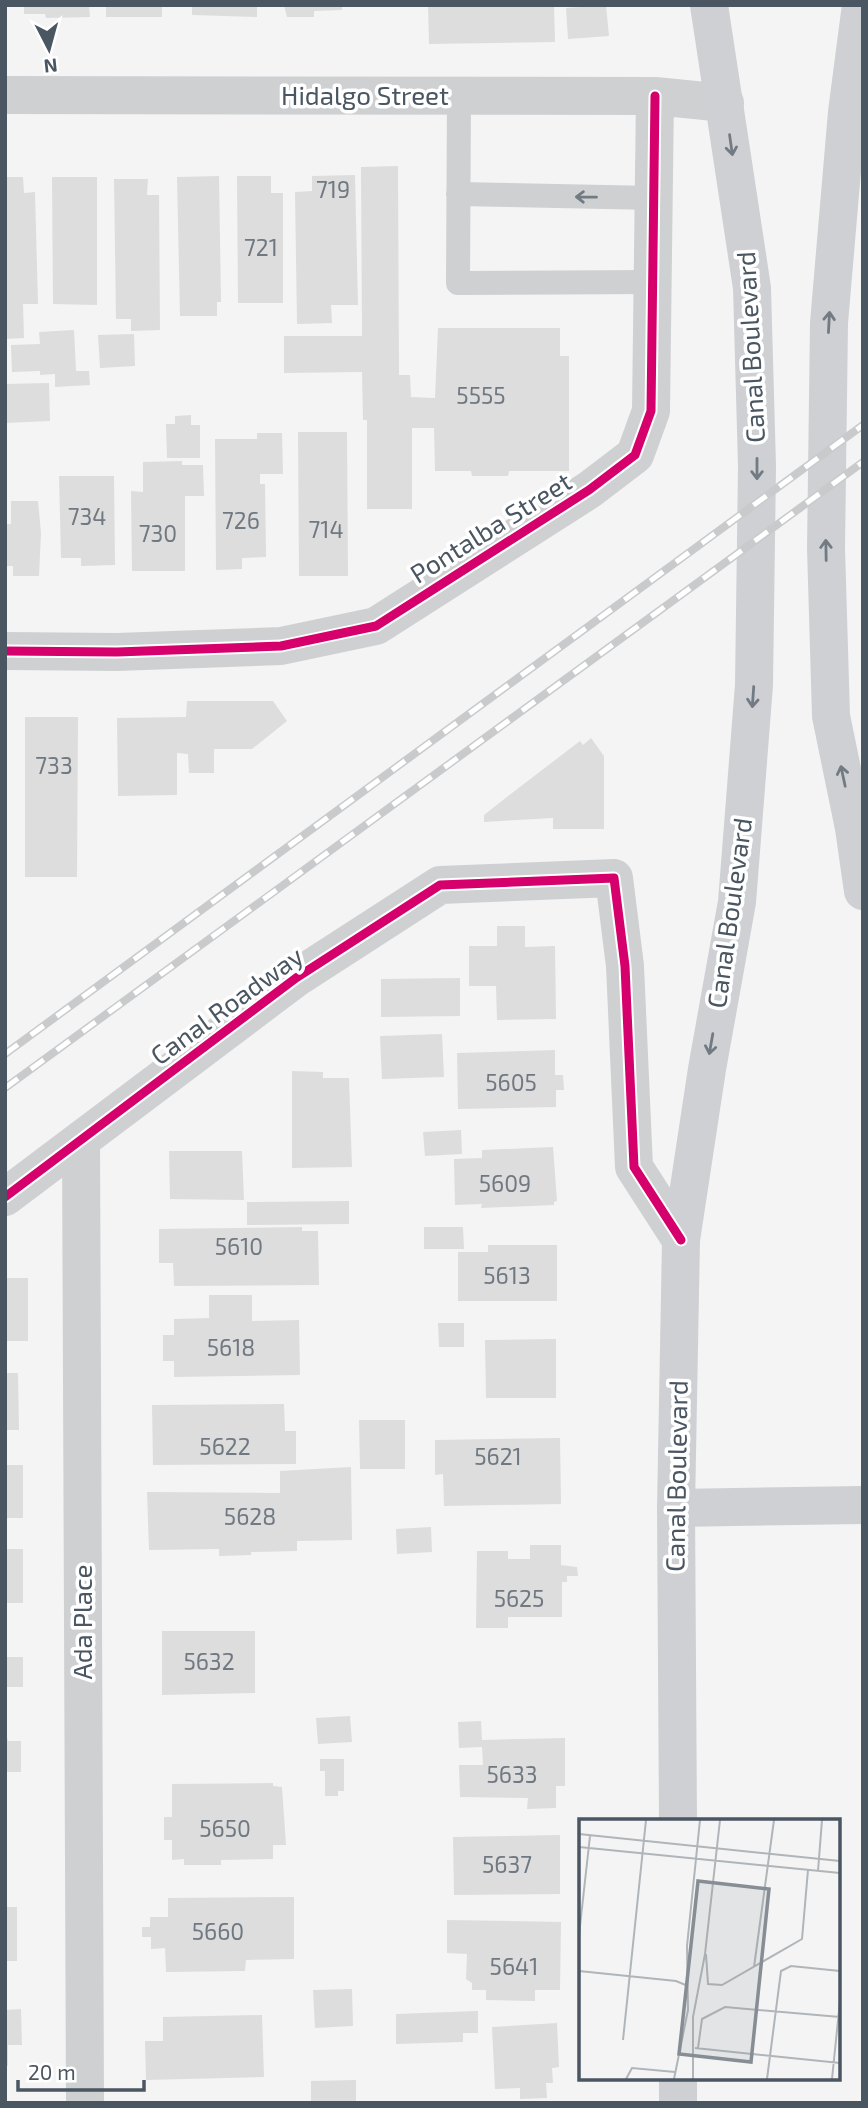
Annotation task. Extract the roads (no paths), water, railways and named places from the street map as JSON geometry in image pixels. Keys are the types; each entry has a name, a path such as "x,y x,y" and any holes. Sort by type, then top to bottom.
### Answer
{"main road":[{"name":"Canal Boulevard","path":"678,1819 676,1508 681,1240 706,1069 737,902 754,684 758,466 752,288 709,5"},
{"path":"861,5 847,112 829,323 825,548 831,716 859,829 863,891"},
{"path":"676,1508 863,1505"},
{"path":"678,2080 678,2103"}],"street":[{"name":"Hidalgo Street","path":"5,95 655,96 725,103"},
{"name":"Pontalba Street","path":"5,651 117,652 281,646 376,626 589,490 635,455 651,411 655,96"},
{"name":"Canal Roadway","path":"5,1197 296,978 440,886 614,878 625,966 634,1167 681,1240"},
{"name":"Ada Place","path":"80,1141 85,2103"}],"lane":[{"path":"459,96 458,283 653,282"},
{"path":"458,194 654,198"}],"railway":[{"path":"5,1054 863,425"},
{"path":"5,1088 863,462"}]}
